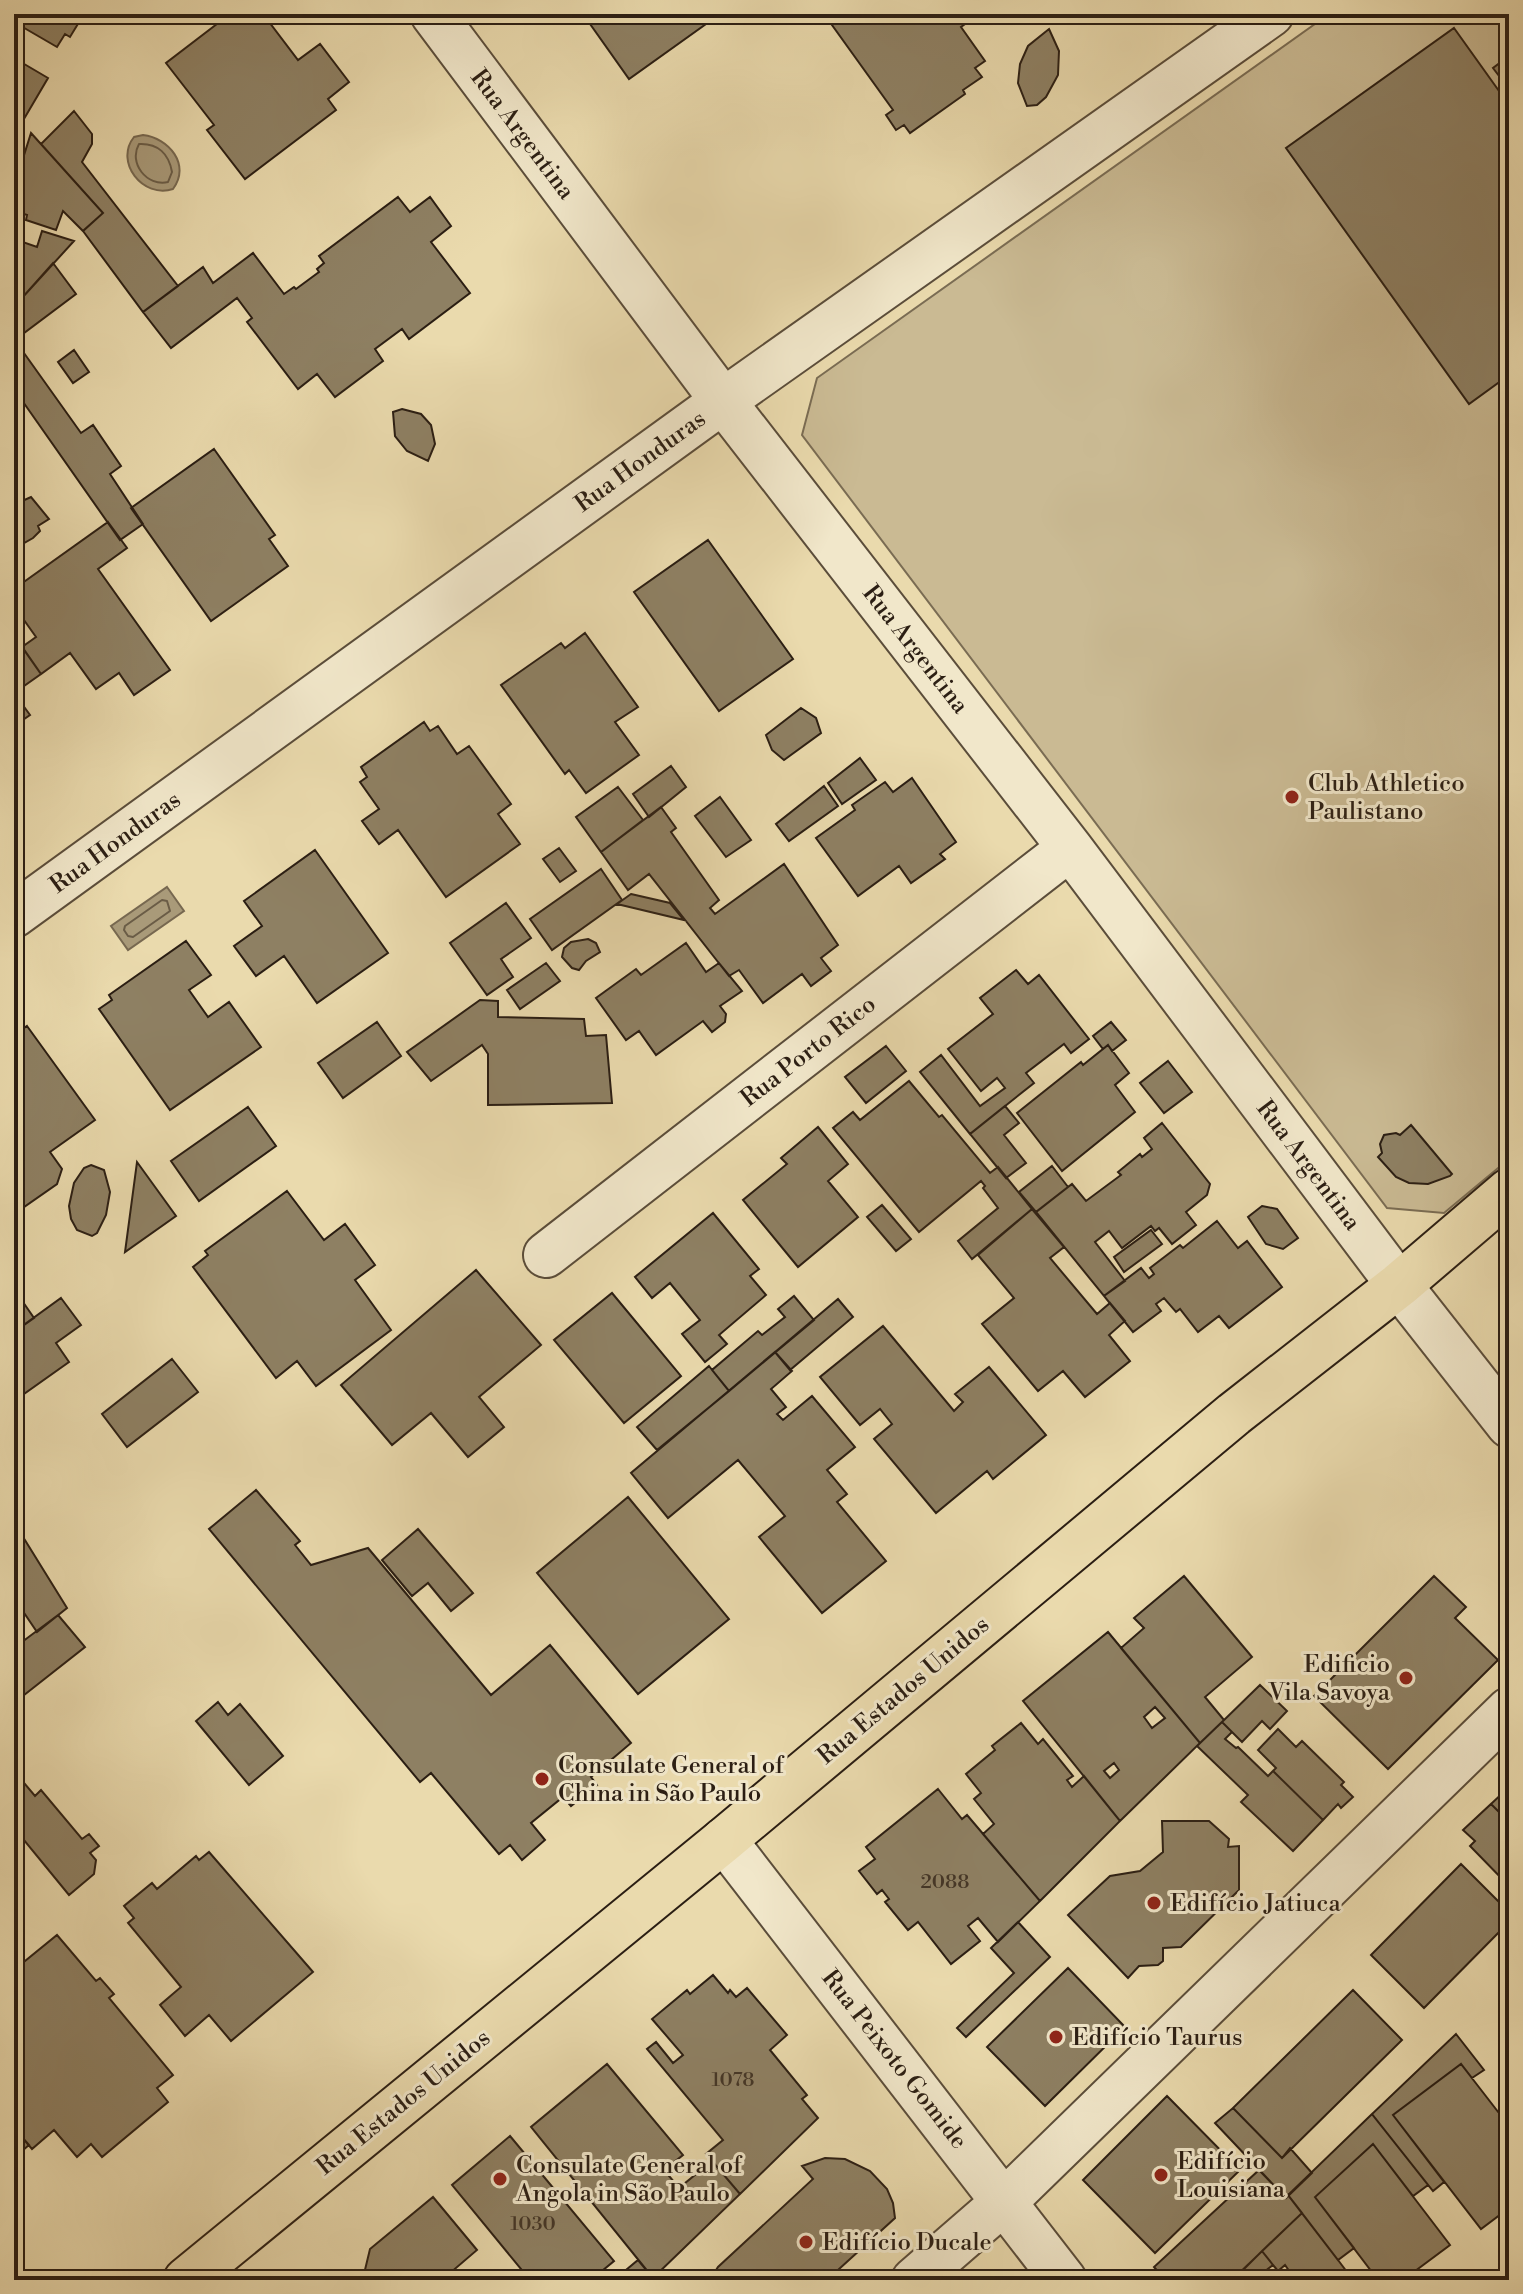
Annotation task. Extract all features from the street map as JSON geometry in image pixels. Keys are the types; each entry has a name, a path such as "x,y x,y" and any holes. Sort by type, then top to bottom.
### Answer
{"main road":[{"name":"Rua Estados Unidos","path":"186,2280 724,1840 1234,1414 1399,1285 1509,1191"}],"street":[{"name":"Rua Argentina","path":"433,14 723,401 1070,848 1399,1285 1509,1425"},
{"name":"Rua Honduras","path":"14,915 723,401 1271,14"},
{"name":"Rua Porto Rico","path":"546,1255 1070,848"},
{"path":"914,2280 1005,2201 1509,1710"},
{"name":"Rua Peixoto Gomide","path":"724,1840 1064,2280"}],"shaded area":[{"name":"Club Athletico Paulistano","path":"1329,14 1509,14 1509,1159 1444,1213 1387,1208 802,435 817,378"}],"water":[{"path":"143,135 161,141 174,154 180,171 173,189 151,189 142,184 130,167 127,157 129,147 134,137"},
{"path":"167,887 184,911 128,950 111,926"}],"building":[{"path":"14,14 84,14 70,37 65,34 57,47 14,22"},
{"path":"230,14 263,14 298,60 320,44 349,82 328,99 336,110 245,179 207,130 214,125 166,63"},
{"path":"583,14 720,14 629,79"},
{"path":"848,14 979,14 961,27 985,61 975,68 982,77 963,90 965,94 910,133 904,125 896,130 886,115 893,110 832,25"},
{"path":"1454,28 1509,105 1509,375 1469,404 1286,148"},
{"path":"1049,29 1059,51 1058,75 1046,97 1037,105 1027,106 1018,83 1020,64 1028,46"},
{"path":"1509,56 1509,89 1493,68"},
{"path":"14,58 48,78 21,124 14,118"},
{"path":"74,111 92,134 92,144 82,162 178,286 143,312 83,231 103,213 41,144"},
{"path":"31,133 103,213 83,231 63,211 56,230 26,220 27,215 14,211 14,187"},
{"path":"398,197 410,212 430,197 451,226 431,242 470,293 409,339 402,329 375,349 383,361 335,397 317,374 298,389 247,322 252,318 237,298 171,348 143,312 203,267 213,283 253,253 284,294 294,287 296,289 319,272 317,269 324,263 319,256"},
{"path":"42,231 74,241 21,299 14,297 14,251 17,240 37,247"},
{"path":"53,263 76,294 24,333 14,320 14,307"},
{"path":"14,339 81,433 93,425 121,466 110,474 143,524 120,540 14,389"},
{"path":"74,350 89,372 73,383 58,362"},
{"path":"402,409 421,414 431,425 435,444 428,461 407,451 395,436 393,412"},
{"path":"214,449 275,535 269,539 288,566 211,621 131,508"},
{"path":"14,496 20,502 31,497 49,519 38,526 40,531 33,538 17,547 14,545"},
{"path":"108,522 127,548 98,569 170,670 134,695 119,673 96,689 70,653 41,674 22,647 36,637 14,606 14,589"},
{"path":"708,540 793,659 719,711 634,592"},
{"path":"585,633 638,707 615,722 639,755 586,793 569,770 565,774 501,685 561,643 565,648"},
{"path":"23,648 41,674 14,693 14,656"},
{"path":"14,693 30,715 14,726"},
{"path":"801,708 816,718 821,733 784,760 772,750 766,735"},
{"path":"424,722 430,731 438,726 457,754 469,746 511,804 498,814 520,844 446,897 398,830 379,844 362,821 379,809 360,782 367,777 361,767"},
{"path":"860,758 876,780 842,804 828,783"},
{"path":"671,766 686,787 649,817 633,794"},
{"path":"912,778 956,842 940,854 945,859 911,883 899,866 858,896 816,838 855,810 852,805 885,782 893,792"},
{"path":"824,786 838,806 789,841 776,824"},
{"path":"618,787 643,820 601,852 576,817"},
{"path":"720,797 751,840 726,857 695,816"},
{"path":"661,807 676,828 671,832 719,900 710,908 715,914 784,864 838,945 821,958 831,971 811,986 802,974 763,1003 739,970 729,976 649,874 628,890 601,852"},
{"path":"559,848 576,871 560,882 543,859"},
{"path":"315,850 388,953 317,1003 284,956 256,976 234,946 262,926 244,901"},
{"path":"601,869 622,900 552,950 530,919"},
{"path":"631,894 670,903 684,920 617,904"},
{"path":"506,903 531,938 501,959 513,977 487,995 450,943"},
{"path":"588,939 596,943 600,952 579,970 572,968 562,957 564,948 571,942"},
{"path":"186,941 211,975 189,990 208,1017 229,1002 261,1047 170,1110 99,1009 112,1000 109,995"},
{"path":"686,943 706,972 719,963 742,991 720,1006 726,1014 725,1022 712,1032 703,1021 656,1055 639,1031 626,1040 596,998 636,969 641,975"},
{"path":"546,963 560,981 520,1009 507,990"},
{"path":"1016,970 1028,984 1039,975 1089,1039 1071,1053 1064,1044 1026,1073 1034,1083 970,1134 920,1072 941,1055 980,1106 1005,1088 997,1078 981,1091 948,1049 993,1014 980,998"},
{"path":"480,1000 498,1001 498,1017 584,1019 586,1036 606,1035 612,1103 488,1105 488,1054 482,1045 431,1081 407,1052"},
{"path":"377,1022 401,1056 343,1098 318,1063"},
{"path":"1111,1022 1126,1040 1112,1051 1108,1045 1103,1049 1093,1036"},
{"path":"27,1026 95,1120 50,1152 62,1169 57,1184 14,1214 14,1035"},
{"path":"1108,1045 1129,1073 1115,1085 1135,1112 1062,1171 1017,1113 1081,1062 1083,1065"},
{"path":"886,1046 906,1071 866,1103 845,1077"},
{"path":"1168,1061 1192,1092 1164,1113 1140,1083"},
{"path":"909,1081 990,1173 998,1167 1032,1209 972,1259 958,1241 998,1208 981,1181 919,1232 833,1128 853,1112 860,1120"},
{"path":"1005,1106 1019,1123 1004,1135 1026,1163 1006,1178 970,1134"},
{"path":"248,1107 276,1146 199,1201 171,1161"},
{"path":"1162,1123 1210,1184 1207,1195 1186,1212 1196,1225 1172,1244 1159,1228 1155,1231 1151,1226 1122,1248 1109,1231 1095,1242 1125,1281 1104,1296 1036,1212 1072,1184 1086,1201 1121,1175 1118,1172 1140,1154 1142,1157 1152,1149 1144,1138"},
{"path":"1411,1125 1452,1174 1450,1176 1428,1184 1409,1183 1396,1177 1378,1157 1382,1153 1380,1144 1384,1135 1400,1135"},
{"path":"818,1127 848,1164 828,1181 858,1217 798,1267 743,1200 787,1164 781,1158"},
{"path":"137,1162 176,1216 125,1252"},
{"path":"91,1165 104,1170 110,1192 106,1215 97,1233 92,1236 77,1230 69,1206 74,1183 84,1168"},
{"path":"1052,1166 1068,1187 1036,1212 1019,1192"},
{"path":"287,1191 324,1240 345,1224 375,1265 355,1280 391,1330 316,1386 297,1361 276,1378 193,1267 208,1255 205,1251"},
{"path":"882,1205 911,1239 896,1251 867,1217"},
{"path":"1262,1206 1277,1209 1298,1238 1283,1249 1266,1244 1248,1217"},
{"path":"1032,1209 1064,1247 1050,1258 1097,1314 1110,1303 1125,1321 1109,1335 1130,1361 1085,1397 1063,1371 1038,1391 982,1324 1014,1298 978,1255"},
{"path":"713,1213 759,1269 750,1276 766,1295 719,1335 727,1344 705,1362 682,1334 700,1320 670,1283 652,1298 635,1277"},
{"path":"1217,1221 1238,1248 1247,1241 1282,1287 1229,1328 1219,1316 1198,1332 1180,1309 1176,1312 1164,1298 1156,1304 1161,1311 1133,1332 1104,1296 1141,1268 1149,1278 1154,1274 1150,1268 1180,1245 1183,1248"},
{"path":"1151,1230 1162,1244 1124,1272 1114,1257"},
{"path":"476,1270 541,1345 479,1397 504,1427 468,1457 431,1413 392,1445 341,1385"},
{"path":"14,1289 34,1318 14,1332"},
{"path":"612,1293 681,1376 624,1423 554,1340"},
{"path":"794,1296 814,1320 729,1391 712,1370 758,1331 762,1335 785,1317 778,1309"},
{"path":"61,1298 81,1325 56,1343 69,1362 14,1401 14,1332"},
{"path":"838,1299 853,1317 790,1370 775,1352"},
{"path":"883,1326 954,1411 963,1402 955,1394 989,1367 1046,1435 993,1479 987,1471 936,1513 874,1439 892,1424 880,1409 860,1425 820,1377"},
{"path":"775,1352 792,1371 771,1389 786,1407 777,1414 783,1420 812,1396 855,1447 827,1470 847,1494 837,1502 886,1561 822,1613 759,1537 785,1516 738,1460 668,1518 631,1473"},
{"path":"172,1359 198,1392 127,1447 102,1414"},
{"path":"709,1366 729,1391 657,1450 637,1427"},
{"path":"256,1490 300,1541 295,1545 311,1565 368,1548 491,1695 550,1645 631,1743 591,1777 597,1785 571,1806 563,1797 531,1823 545,1840 522,1860 510,1845 499,1854 431,1773 420,1782 209,1529"},
{"path":"628,1497 729,1619 638,1694 537,1573"},
{"path":"15,1524 67,1608 37,1632 14,1598"},
{"path":"418,1529 473,1593 451,1611 428,1583 412,1596 382,1560"},
{"path":"1184,1576 1252,1657 1205,1697 1224,1720 1200,1743 1121,1648 1144,1628 1134,1618"},
{"name":"Edificio Vila Savoya","path":"1434,1576 1466,1607 1455,1618 1498,1660 1388,1769 1314,1696"},
{"path":"58,1615 85,1647 14,1703 14,1648"},
{"path":"1108,1632 1200,1743 1120,1821 1023,1701","holes":["1155,1707 1165,1718 1152,1728 1144,1717","1114,1763 1119,1770 1110,1778 1104,1771"]},
{"path":"1260,1685 1287,1711 1270,1729 1262,1721 1242,1742 1222,1722"},
{"path":"218,1702 228,1715 240,1704 283,1756 249,1785 196,1721"},
{"path":"1222,1722 1232,1732 1225,1739 1238,1747 1268,1776 1273,1771 1323,1820 1293,1851 1241,1802 1248,1795 1197,1746"},
{"path":"1021,1723 1038,1744 1043,1739 1073,1776 1067,1780 1072,1787 1084,1776 1120,1821 1040,1901 983,1834 994,1824 974,1799 981,1793 966,1774 995,1750 992,1746"},
{"path":"1278,1729 1296,1747 1302,1741 1344,1782 1341,1785 1353,1797 1341,1808 1338,1804 1323,1820 1273,1771 1276,1768 1258,1750"},
{"path":"14,1771 35,1796 41,1790 82,1839 89,1834 99,1846 90,1853 96,1860 94,1874 69,1895 14,1828"},
{"path":"1509,1787 1509,1822 1491,1804"},
{"path":"938,1789 962,1819 967,1815 1040,1901 998,1942 978,1918 968,1926 980,1941 951,1964 918,1922 908,1930 885,1902 889,1899 882,1890 877,1894 859,1871 875,1859 866,1847"},
{"path":"1491,1804 1509,1822 1509,1886 1470,1846 1475,1841 1463,1830"},
{"name":"Edifício Jatiuca","path":"1162,1821 1209,1821 1229,1839 1228,1847 1239,1846 1239,1890 1181,1947 1163,1948 1163,1961 1158,1965 1139,1966 1128,1978 1068,1915 1110,1876 1140,1871 1163,1852"},
{"path":"209,1852 313,1972 231,2041 209,2015 185,2036 160,2005 181,1987 128,1923 134,1918 124,1906 152,1883 157,1889 196,1856 199,1860"},
{"path":"1461,1864 1509,1912 1509,1922 1424,2008 1371,1955"},
{"path":"1018,1922 1050,1957 966,2037 957,2028 1014,1973 991,1948"},
{"path":"57,1935 96,1981 100,1978 114,1994 109,1998 173,2075 157,2088 168,2102 102,2157 91,2144 77,2157 54,2130 32,2149 14,2128 14,1970"},
{"name":"Edifício Taurus","path":"1068,1968 1125,2027 1045,2106 987,2047"},
{"path":"713,1975 728,1993 730,1990 736,1997 747,1988 787,2035 770,2050 807,2095 802,2099 818,2118 740,2194 706,2154 723,2140 647,2049 656,2042 673,2063 683,2055 652,2019 687,1990 690,1994"},
{"path":"1353,1990 1402,2040 1282,2158 1233,2108"},
{"path":"1456,2034 1484,2070 1472,2078 1461,2064 1393,2115 1444,2182 1433,2191 1372,2114"},
{"path":"607,2064 683,2155 664,2170 679,2188 712,2161 740,2194 653,2278 531,2127"},
{"path":"1461,2064 1509,2126 1509,2208 1481,2229 1393,2115"},
{"name":"Edifício Louisiana","path":"1167,2096 1240,2170 1155,2253 1083,2180"},
{"path":"1233,2108 1282,2158 1290,2148 1312,2173 1286,2198 1215,2123"},
{"path":"1372,2114 1428,2185 1413,2196 1373,2144 1315,2197 1354,2248 1338,2260 1288,2195"},
{"path":"14,2128 29,2145 14,2158"},
{"path":"510,2136 614,2261 591,2280 530,2280 452,2185"},
{"path":"1373,2144 1450,2245 1403,2280 1378,2280 1315,2197"},
{"name":"Edifício Ducale","path":"825,2158 845,2159 870,2171 887,2189 895,2218 827,2280 710,2280 718,2267 813,2179 802,2166"},
{"path":"1259,2170 1286,2198 1288,2195 1302,2213 1232,2280 1153,2280 1160,2274 1154,2267"},
{"path":"433,2197 477,2250 450,2273 456,2280 375,2280 375,2272 364,2274 370,2249"},
{"path":"1302,2213 1353,2280 1286,2280 1292,2275 1285,2265 1278,2271 1262,2251"},
{"path":"1262,2251 1273,2265 1264,2272 1271,2280 1247,2280 1241,2272"},
{"path":"638,2260 653,2278 651,2280 614,2280"}],"place":[{"name":"Club Athletico Paulistano","path":"1292,797"},
{"name":"Edificio Vila Savoya","path":"1406,1678"},
{"name":"Consulate General of China in São Paulo","path":"542,1779"},
{"name":"Edifício Jatiuca","path":"1154,1903"},
{"name":"Edifício Taurus","path":"1056,2037"},
{"name":"Edifício Louisiana","path":"1161,2175"},
{"name":"Consulate General of Angola in São Paulo","path":"500,2179"},
{"name":"Edifício Ducale","path":"806,2242"}]}
